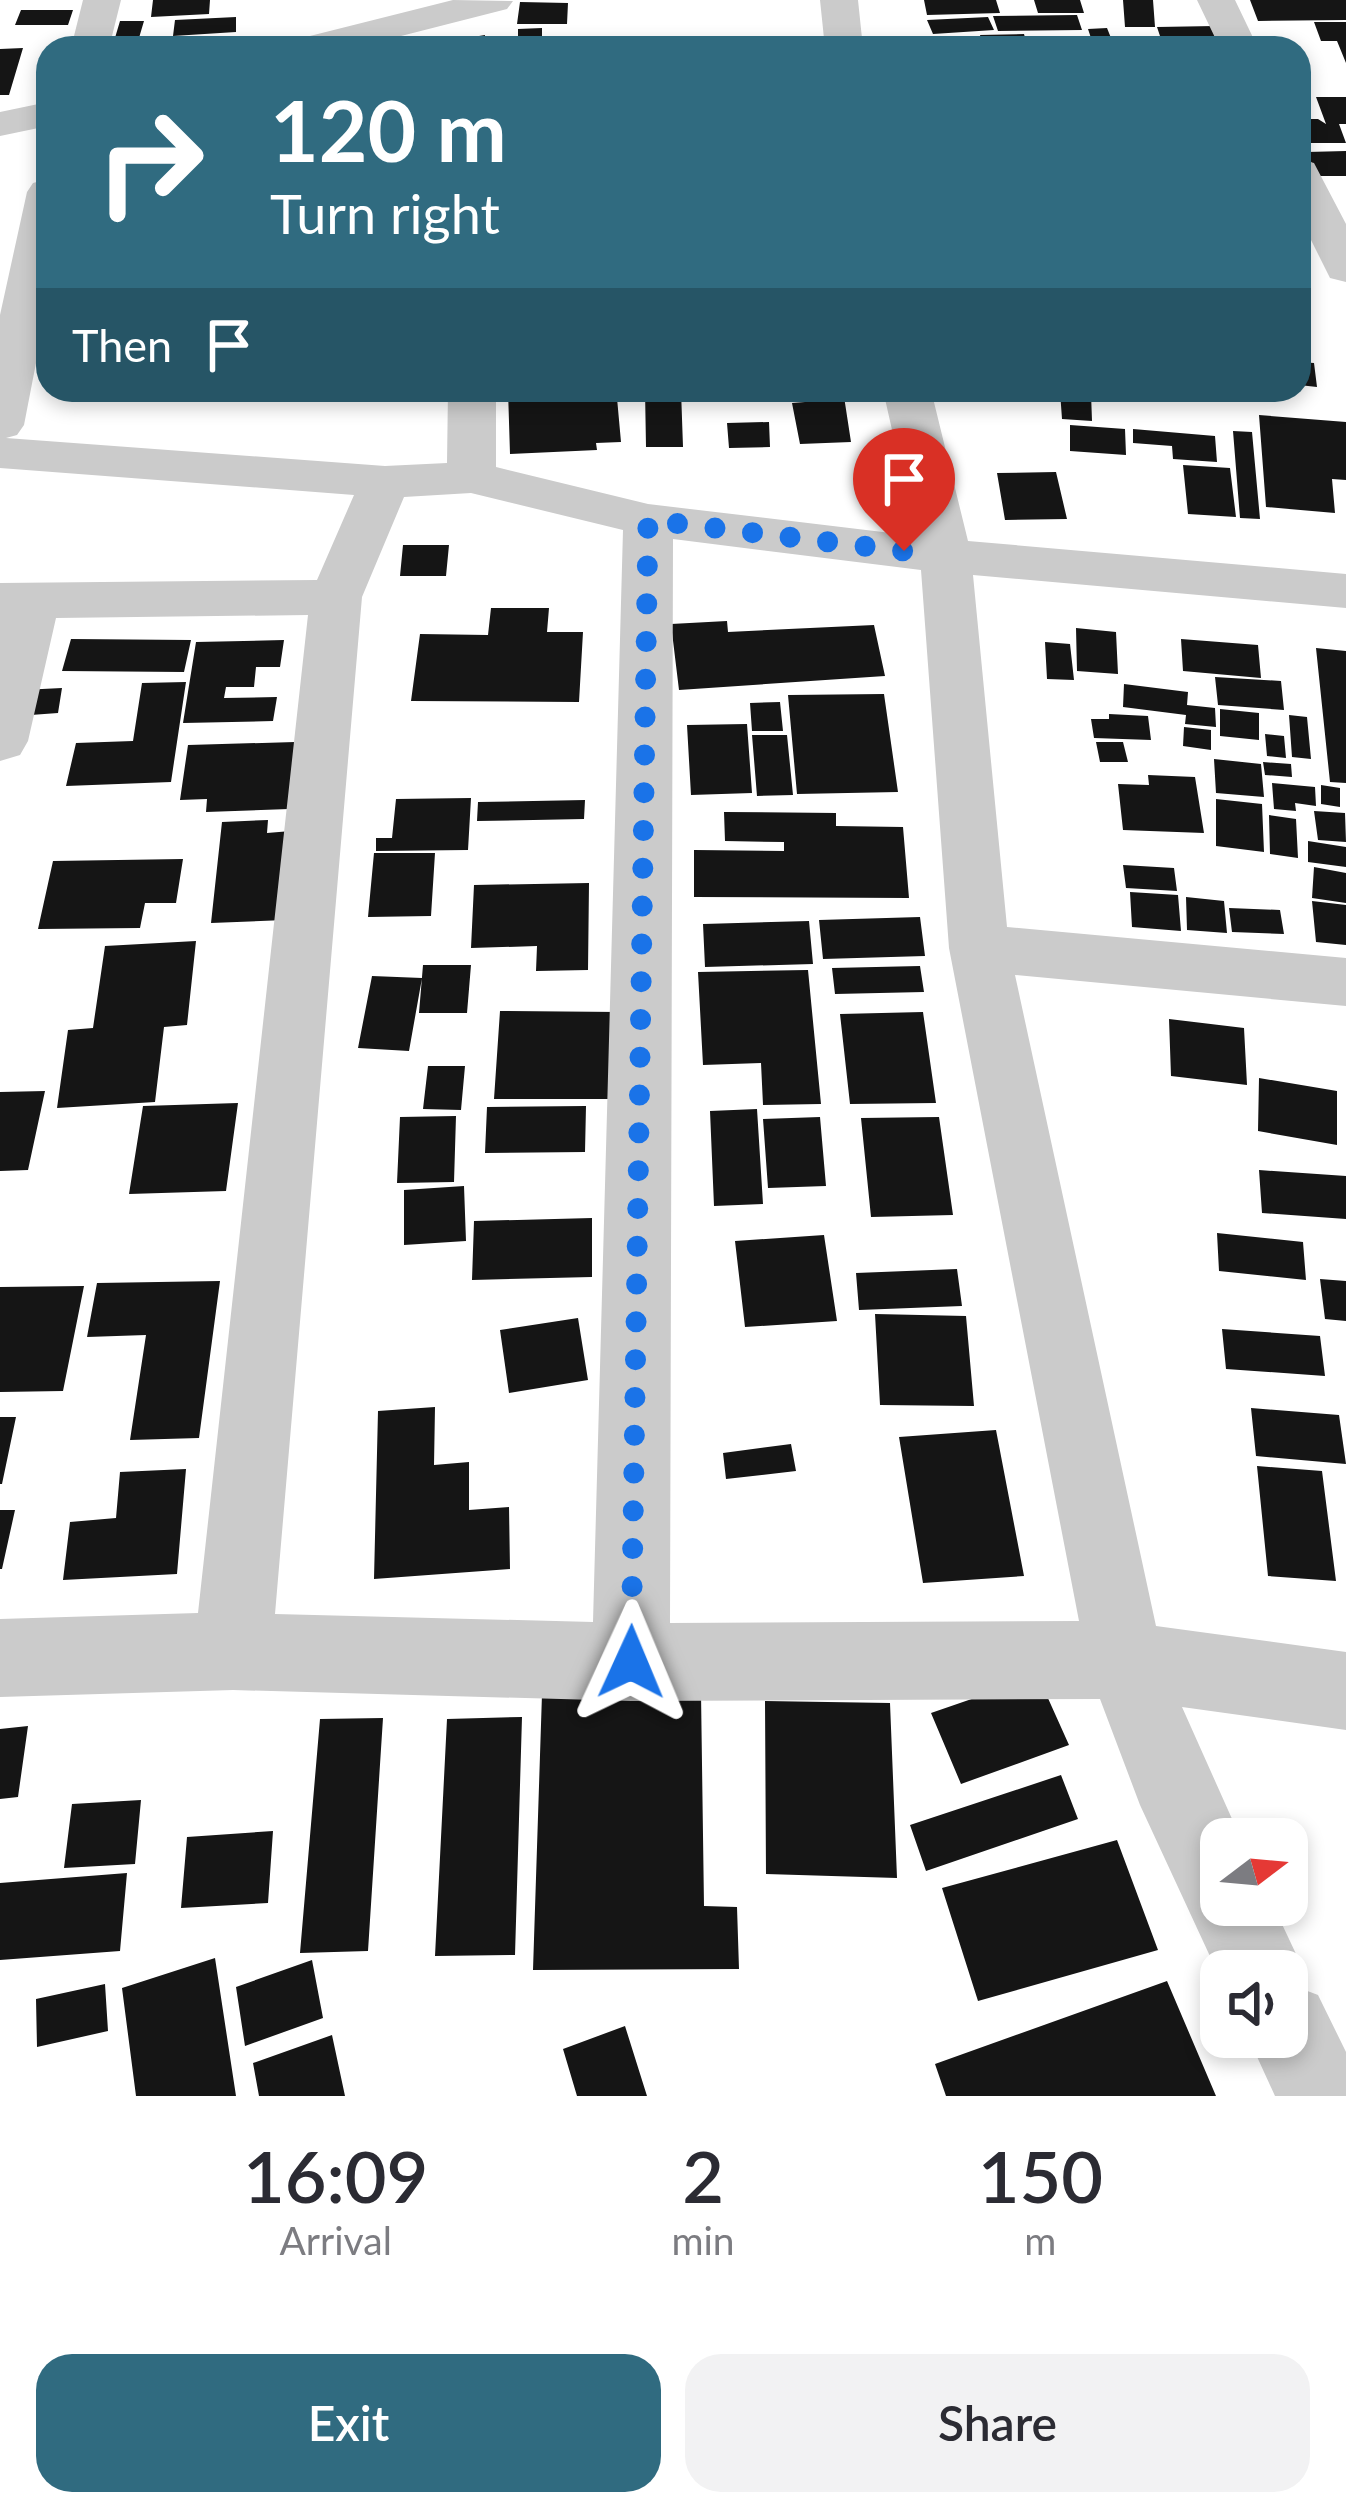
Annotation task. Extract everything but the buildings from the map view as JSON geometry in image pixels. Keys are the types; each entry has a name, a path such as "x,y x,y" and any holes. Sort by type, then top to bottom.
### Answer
{"street":[{"path":"93,36 102,0"},
{"path":"354,36 494,0 490,36"},
{"path":"839,0 843,36"},
{"path":"1216,0 1233,36"},
{"path":"0,124 36,116"},
{"path":"1311,207 1338,286"},
{"path":"0,425 36,252"},
{"path":"471,477 472,402"},
{"path":"910,402 946,556 979,948 1125,1660 1168,1777 1200,1844"},
{"path":"0,453 385,482 471,477 648,520 946,556 1346,591"},
{"path":"233,1651 336,597 385,482"},
{"path":"631,1662 648,520"},
{"path":"0,741 17,601 336,597"},
{"path":"979,948 1346,982"},
{"path":"0,1658 233,1651 631,1662 1125,1660 1346,1690"},
{"path":"1303,2058 1321,2096"}],"route":[{"path":"631,1662 648,520 904,551"}]}
